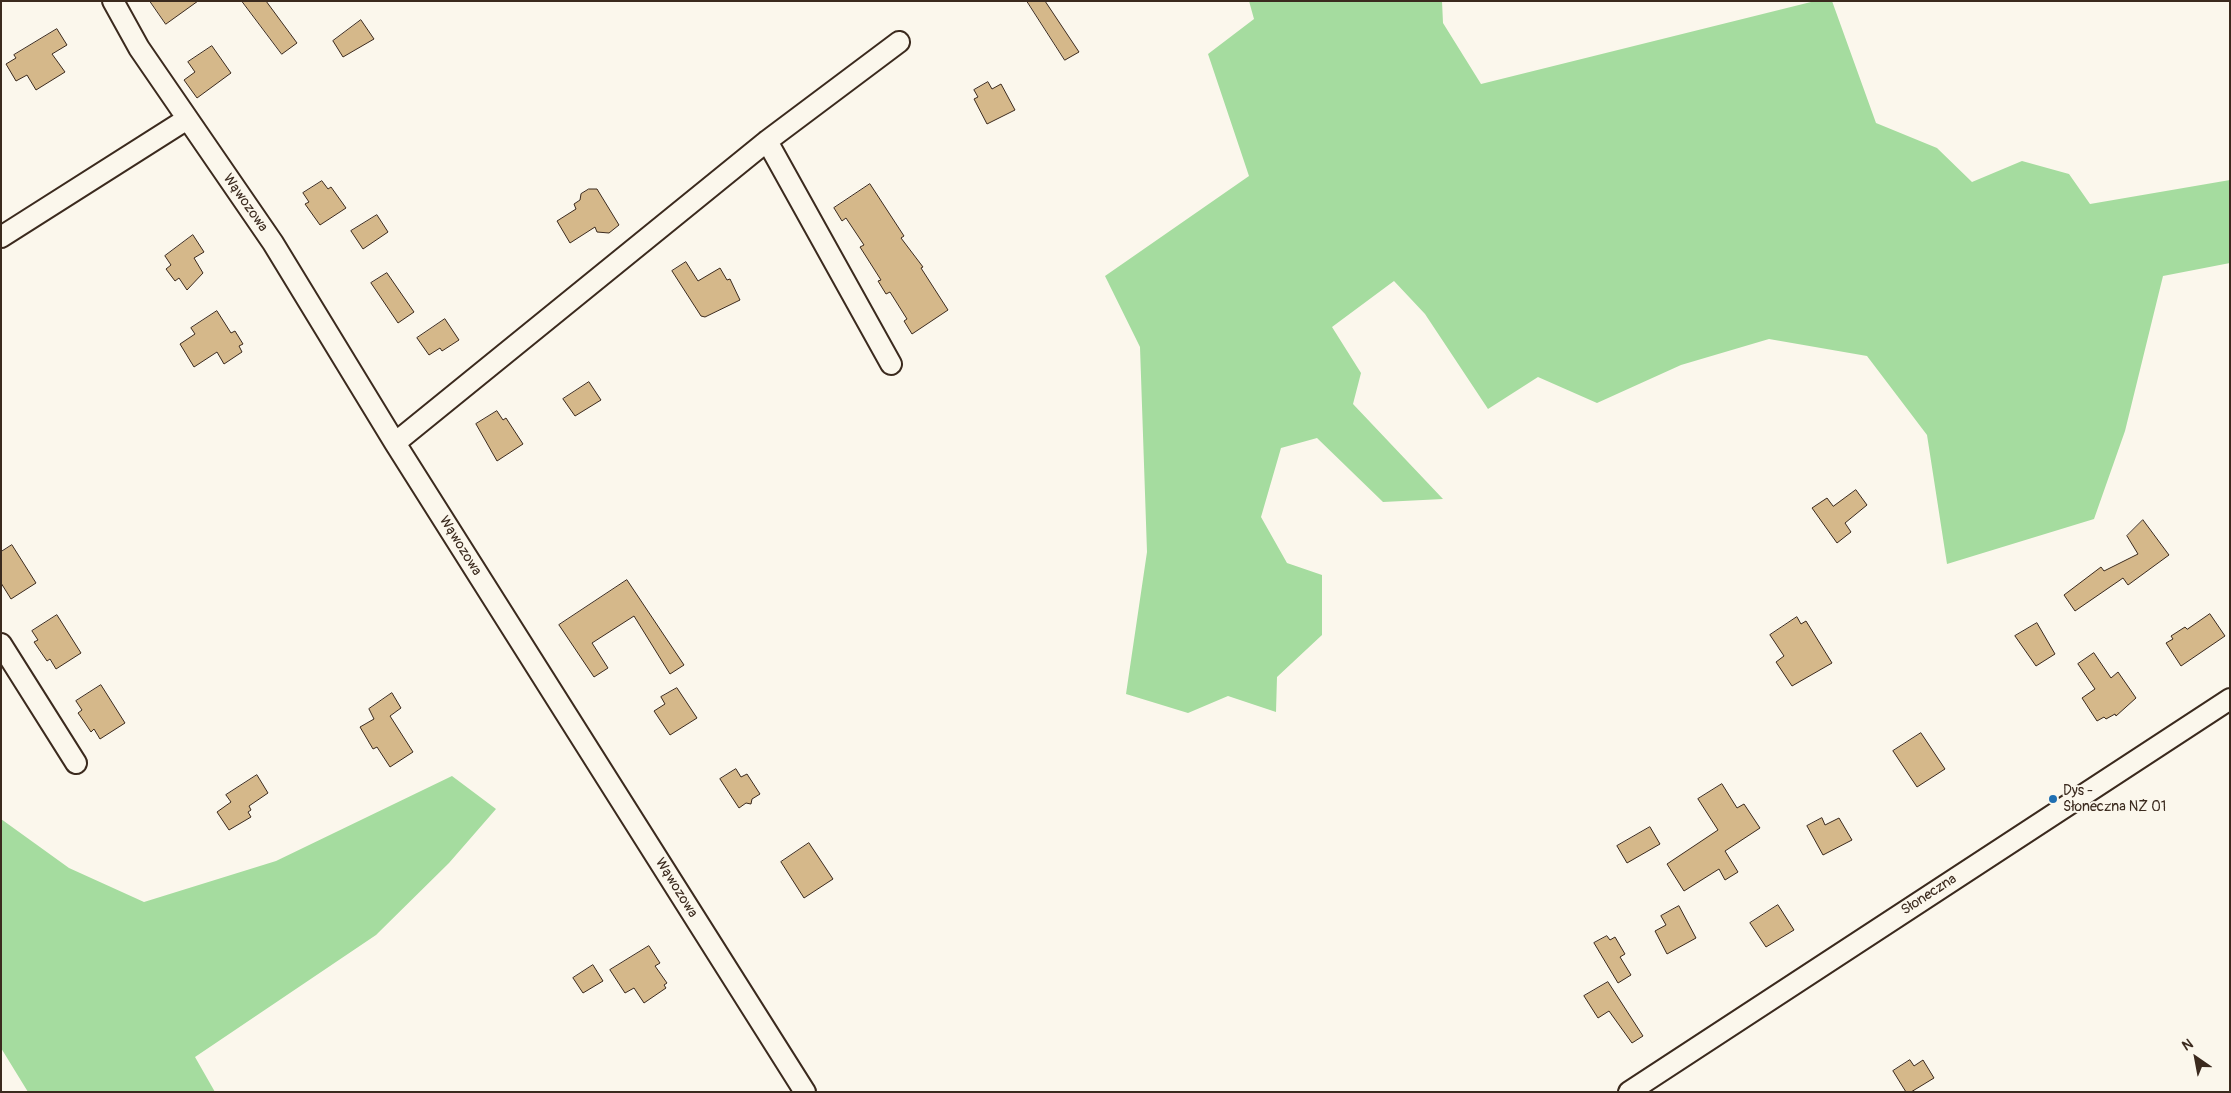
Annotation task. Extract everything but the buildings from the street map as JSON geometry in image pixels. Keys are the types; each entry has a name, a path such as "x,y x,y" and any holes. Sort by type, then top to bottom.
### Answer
{"street":[{"name":"Wąwozowa","path":"113,1 139,48 273,243 394,443 805,1092"},
{"path":"394,443 767,141 898,42"},
{"path":"1,237 187,119"},
{"path":"767,141 891,364"},
{"path":"1,644 76,763"},
{"name":"Słoneczna","path":"1629,1092 2230,699"}],"green space":[{"path":"1249,1 1442,1 1443,23 1481,84 1815,1 1832,1 1876,123 1937,148 1972,182 2022,161 2069,174 2090,204 2230,180 2230,263 2163,276 2125,431 2094,519 1947,564 1927,435 1867,356 1769,339 1681,365 1597,403 1538,377 1488,409 1425,314 1394,281 1332,327 1361,373 1353,404 1443,499 1383,502 1317,438 1281,448 1261,517 1287,563 1322,575 1322,635 1277,677 1276,712 1228,696 1188,713 1126,694 1147,552 1140,347 1105,276 1249,176 1208,54 1254,19"},
{"path":"452,776 496,809 449,863 376,935 195,1057 215,1092 28,1092 1,1048 1,819 69,868 144,902 276,861"}],"place":[{"name":"Dys - Słoneczna NŻ 01","path":"2053,799"}]}
